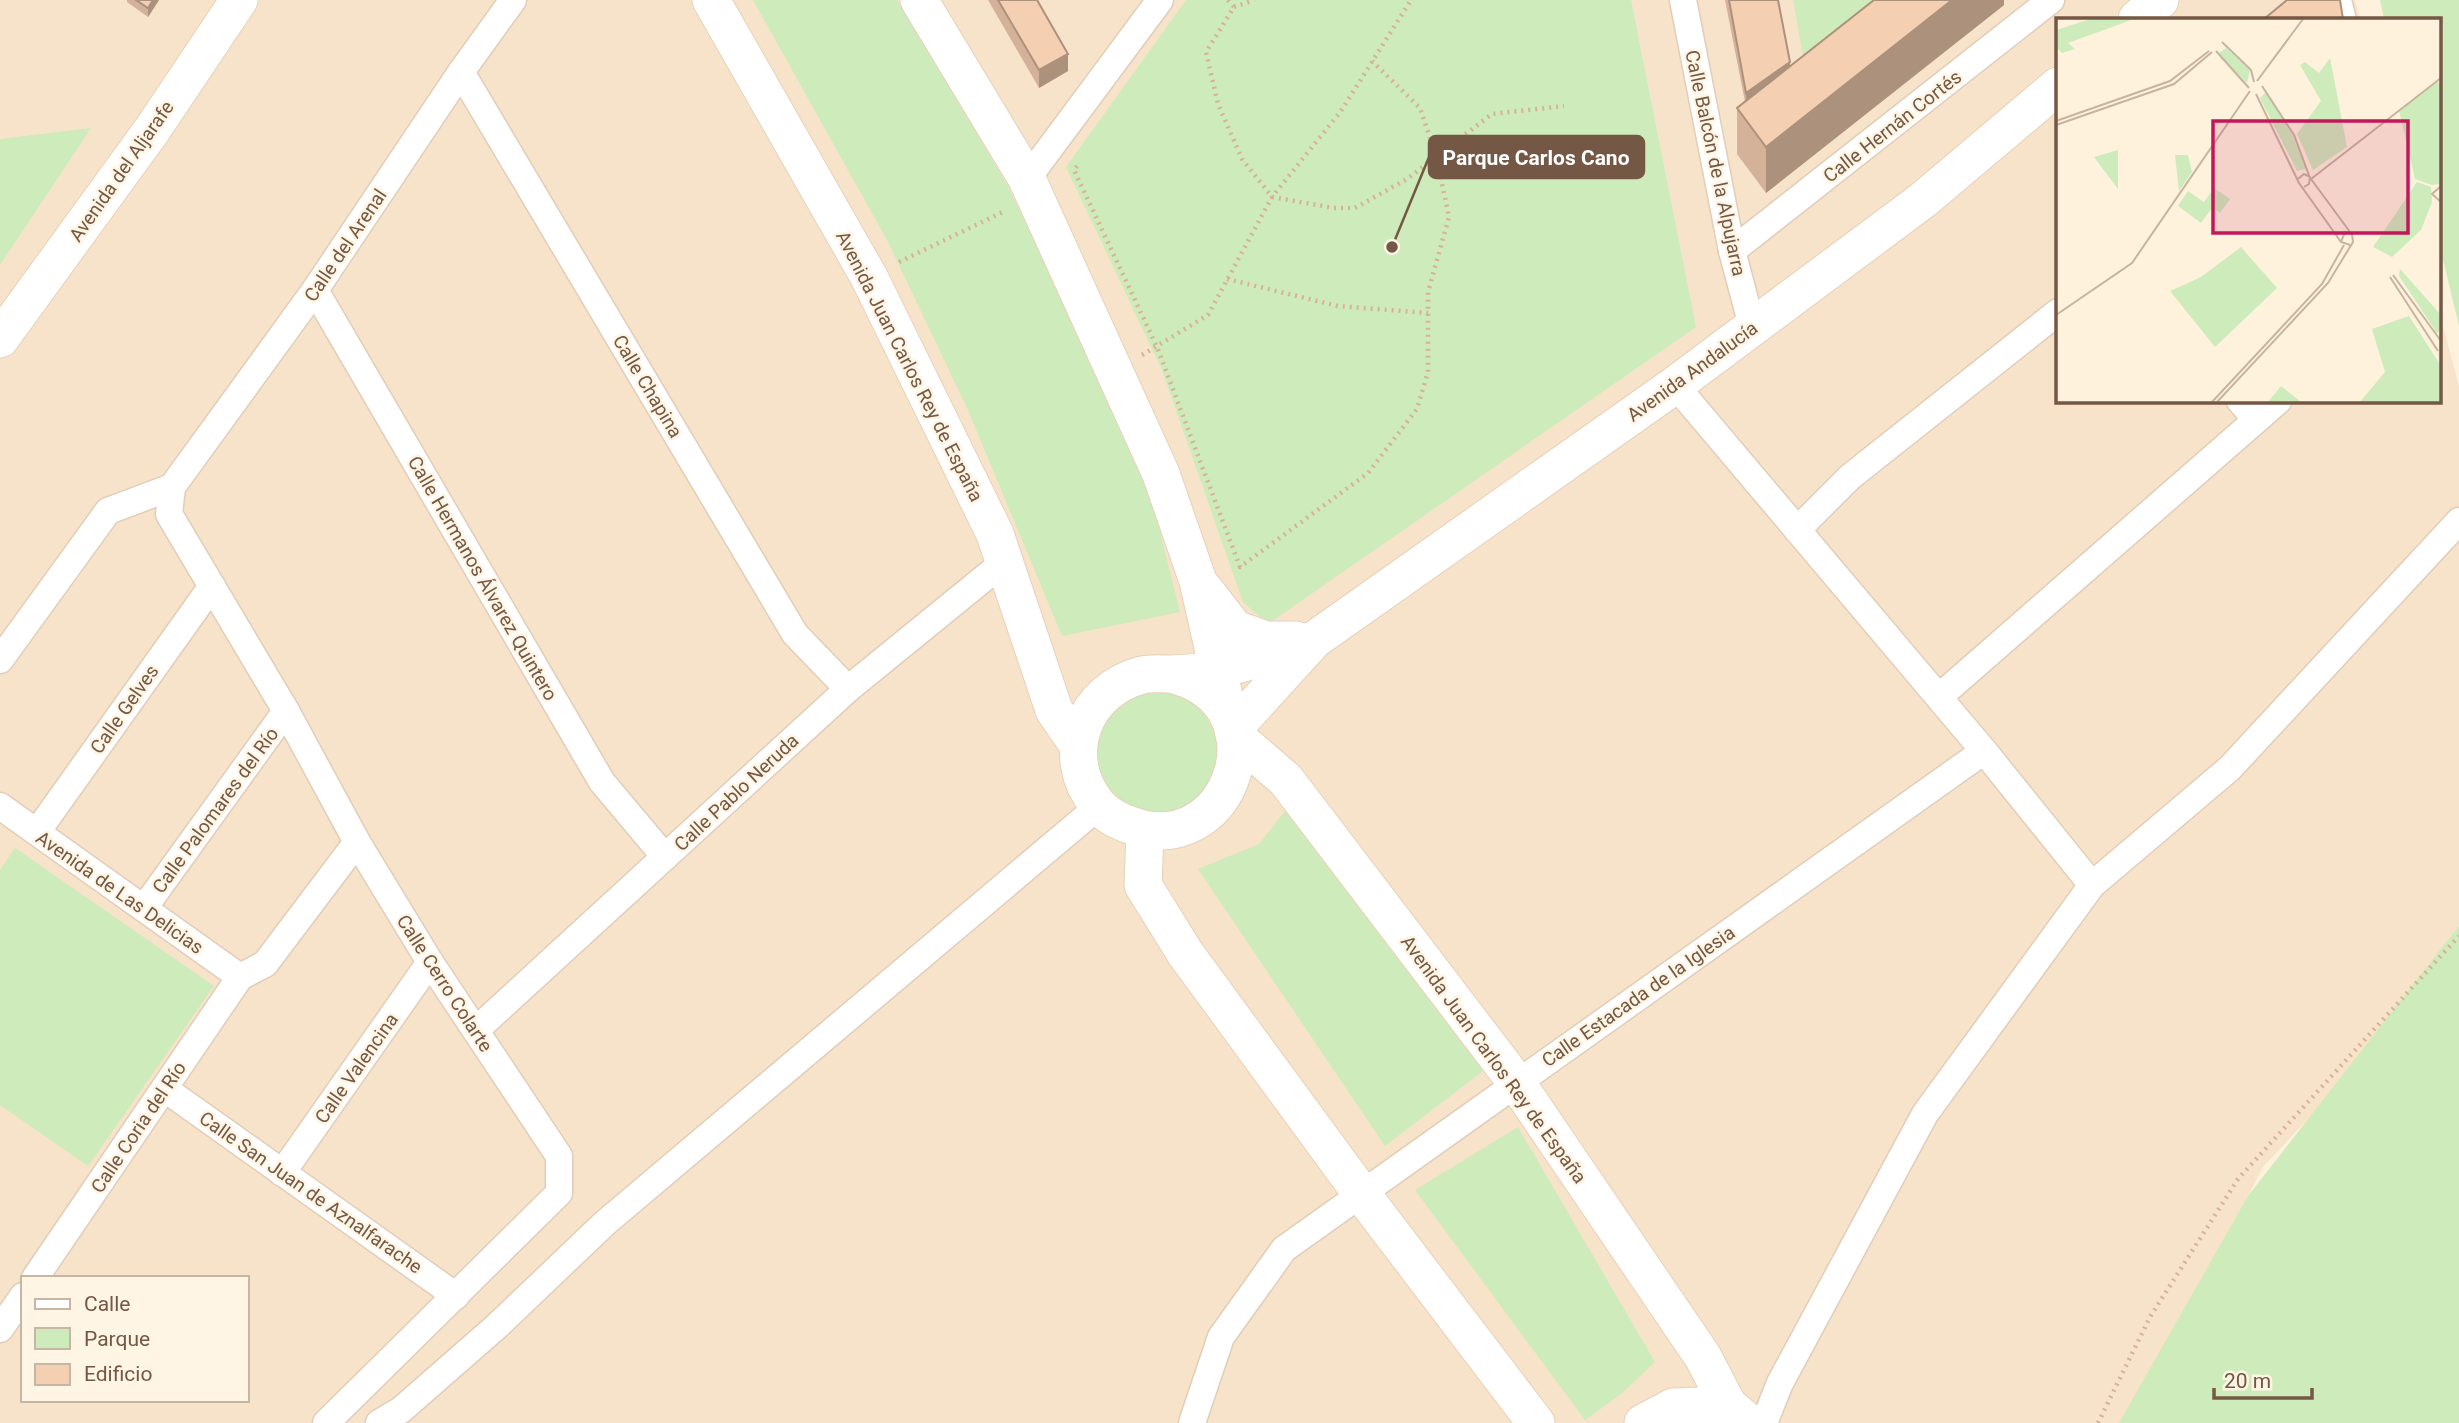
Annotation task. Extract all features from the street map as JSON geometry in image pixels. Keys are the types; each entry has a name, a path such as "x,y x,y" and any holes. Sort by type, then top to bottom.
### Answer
{"street":[{"name":"Avenida del Aljarafe","path":"0,339 152,130 239,0"},
{"name":"Calle del Arenal","path":"172,487 315,290 461,72 513,0"},
{"name":"Avenida Juan Carlos Rey de España","path":"711,0 869,277 995,534 1054,710 1078,745"},
{"path":"919,0 1030,188 1161,474 1198,581 1218,669 1232,727 1237,755 1232,781 1218,804 1197,821 1172,831 1146,831 1120,822 1098,806 1086,788 1079,767 1078,745 1085,719 1099,698 1120,682 1145,674 1218,669 1314,640"},
{"path":"1030,188 1160,0"},
{"name":"Calle Balcón de la Alpujarra","path":"1684,0 1732,251 1752,326"},
{"name":"Calle Hernán Cortés","path":"1732,251 2019,13 2051,0"},
{"path":"2138,18 2160,0"},
{"name":"Calle Chapina","path":"461,72 795,634 848,689"},
{"name":"Avenida Andalucía","path":"1314,640 1675,385 1923,200 2056,88"},
{"name":"Calle Hermanos Álvarez Quintero","path":"315,290 603,782 665,857"},
{"path":"1797,530 1850,477 2056,314"},
{"path":"1675,385 1939,697 2092,885"},
{"path":"1939,697 2248,410 2275,402"},
{"path":"0,660 108,511 172,487"},
{"name":"Calle Cerro Colarte","path":"172,487 169,514 286,711 356,842 430,962 559,1156 559,1193 326,1423"},
{"path":"1764,1423 1780,1383 1924,1114 2092,885 2230,768 2459,522"},
{"name":"Calle Pablo Neruda","path":"476,1030 848,689 1004,562"},
{"path":"1198,581 1236,629 1266,640 1314,640"},
{"name":"Calle Gelves","path":"37,832 212,586"},
{"path":"1232,727 1314,640"},
{"path":"1171,674 1192,681 1210,692 1232,727"},
{"name":"Calle Palomares del Río","path":"144,908 286,711"},
{"name":"Avenida Juan Carlos Rey de España","path":"1232,727 1292,786 1516,1082 1739,1414"},
{"name":"Calle Estacada de la Iglesia","path":"1192,1423 1221,1337 1284,1249 1984,751"},
{"name":"Avenida de Las Delicias","path":"0,806 240,977"},
{"path":"392,1419 497,1326 605,1223 1098,806"},
{"path":"1146,831 1143,885 1185,953 1361,1193 1536,1423"},
{"path":"240,977 265,964 356,842"},
{"name":"Calle Valencina","path":"282,1173 430,962"},
{"name":"Calle Coria del Río","path":"36,1276 240,977"},
{"name":"Calle San Juan de Aznalfarache","path":"165,1088 456,1296"},
{"path":"0,1329 21,1299"},
{"path":"1643,1423 1673,1408 1739,1414"}],"lane":[{"path":"2344,0 2349,18"}],"path":[{"path":"1228,0 1234,7"},
{"path":"1254,0 1234,7 1206,52 1218,104 1242,159 1272,197 1334,208 1355,208 1407,179 1492,114 1564,106"},
{"path":"1115,372 1208,315 1272,197 1340,111 1411,0"},
{"path":"1082,159 1074,170 1157,347 1240,567 1368,473 1417,409 1428,372 1428,292 1449,216 1436,155 1420,107 1372,61"},
{"path":"897,263 1030,188"},
{"path":"1227,279 1338,306 1428,313"},
{"path":"2098,1423 2150,1317 2238,1179 2459,936"}],"shaded area":[{"path":"0,0 2355,0 2360,18 2056,18 2056,402 2442,402 2442,322 2459,386 2459,959 2263,1167 2130,1423 0,1423"}],"green space":[{"path":"753,0 897,0 1009,188 1148,484 1180,612 1062,636 968,410 887,240"},
{"path":"1186,0 1631,0 1696,327 1268,624 1243,602 1162,370 1066,167"},
{"path":"1793,0 1913,0 1808,82"},
{"path":"2380,0 2459,0 2459,326 2442,255 2442,18 2384,18"},
{"path":"91,128 0,265 0,139"},
{"path":"1157,692 1180,696 1200,709 1213,729 1217,752 1213,775 1200,795 1180,808 1157,812 1134,808 1114,795 1101,775 1097,752 1101,729 1114,709 1134,696"},
{"path":"1285,811 1483,1071 1385,1146 1198,869 1259,844"},
{"path":"15,848 214,986 88,1166 0,1105 0,870"},
{"path":"2459,926 2459,1423 2119,1423 2248,1196"},
{"path":"1518,1127 1655,1362 1621,1394 1585,1420 1415,1190"}],"building":[{"path":"136,0 153,0 148,8"},
{"path":"998,0 1037,0 1068,54 1039,70"},
{"path":"1729,0 1778,0 1790,62 1746,93"},
{"path":"1874,0 1952,0 1766,147 1737,108"},
{"path":"2287,0 2340,0 2343,18 2265,18"}],"place":[{"name":"Parque Carlos Cano","path":"1392,247"}]}
